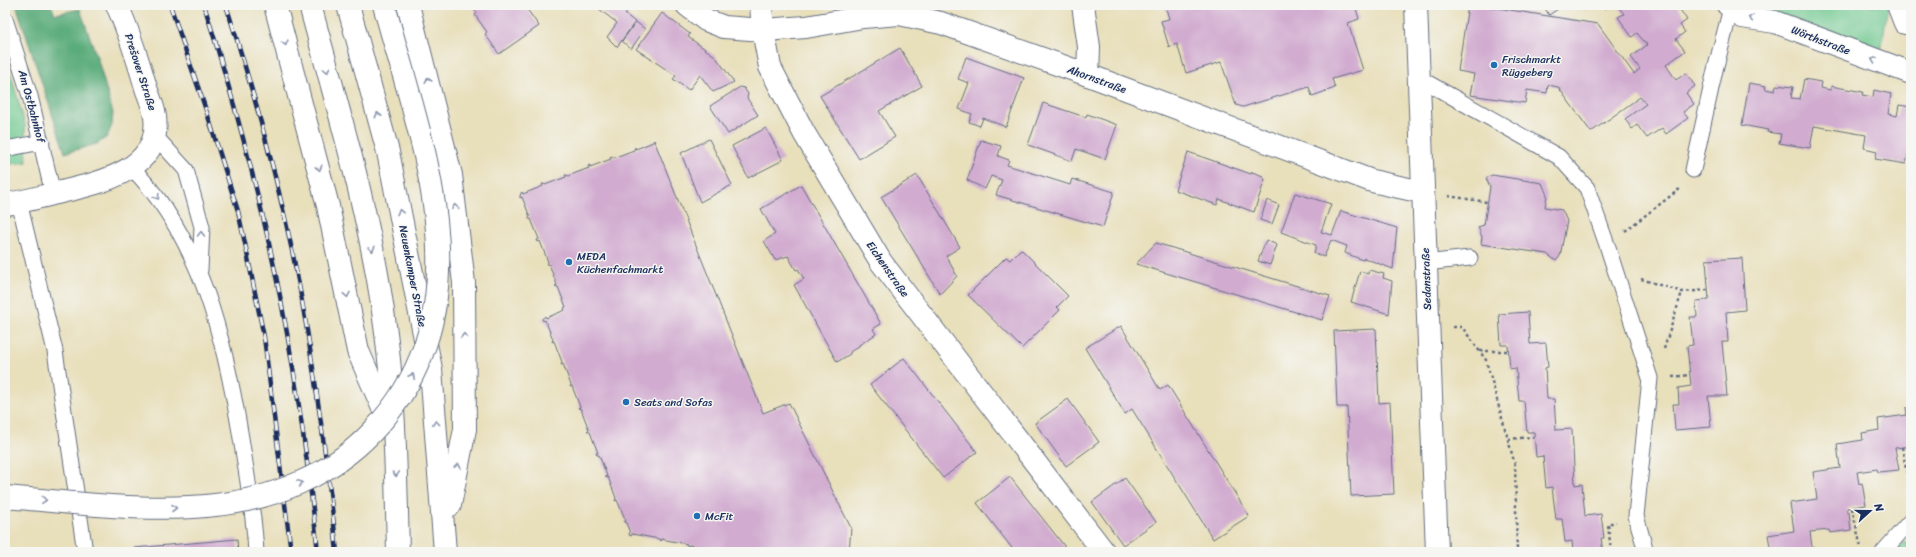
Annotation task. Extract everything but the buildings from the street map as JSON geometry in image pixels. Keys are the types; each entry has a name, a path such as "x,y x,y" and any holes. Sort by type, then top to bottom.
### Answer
{"main road":[{"name":"Prešover Straße","path":"12,203 104,181 132,168 146,153 154,135 155,117 138,60 117,5"},
{"path":"275,5 328,206 358,351 394,434"},
{"path":"310,5 351,156 373,251 383,311 392,381 398,552"},
{"name":"Neuenkamper Straße","path":"348,5 388,152 431,369 445,542"},
{"path":"5,496 163,508 239,502 268,494 312,478 345,457 386,418 405,390 420,360 428,339 437,300 439,270 434,204 428,170 384,5"},
{"path":"408,5 451,175 464,282 465,429 445,542"},
{"path":"687,5 706,20 724,27 763,30"},
{"name":"Eichenstraße","path":"761,5 763,30 770,67 783,93 881,262 1104,552"},
{"path":"1083,5 1089,47 1088,75"},
{"name":"Sedanstraße","path":"1416,5 1437,552"},
{"path":"1898,5 1905,23 1911,24"},
{"name":"Wörthstraße","path":"1730,7 1742,17 1775,22 1911,73"},
{"name":"Ahornstraße","path":"763,30 806,27 863,17 899,14 941,23 1088,75 1372,182 1422,192"}],"lane":[{"path":"1694,170 1730,7"},
{"name":"Am Ostbahnhof","path":"5,19 28,88 42,142 53,194"},
{"path":"1419,78 1559,157 1587,188 1650,378 1636,516 1646,552"},
{"path":"154,135 186,170 202,227 200,273"},
{"path":"5,149 42,142"},
{"path":"132,168 151,187 178,229 200,273 231,378 254,514 256,552"},
{"path":"12,203 56,351 85,552"},
{"path":"1425,263 1470,258"},
{"path":"1883,552 1911,520"}],"path":[{"path":"1607,245 1689,181 1694,170"},
{"path":"1422,192 1487,202"},
{"path":"1615,271 1682,292 1708,290"},
{"path":"1662,356 1682,292"},
{"path":"1428,327 1462,327 1486,360 1515,465 1517,552"},
{"path":"1479,351 1508,351"},
{"path":"1669,377 1690,375"},
{"path":"1508,439 1534,437"},
{"path":"1902,447 1911,496"},
{"path":"1852,508 1862,552"},
{"path":"1611,552 1608,524 1618,522"}],"green space":[{"path":"16,5 51,5 55,14 80,9 98,60 113,113 112,125 107,137 97,144 65,153"},
{"path":"1747,5 1888,5 1881,52 1756,13"},
{"path":"5,53 25,125 27,162 5,165"},
{"path":"1903,542 1911,545 1911,552 1893,552"}],"railway":[{"path":"170,5 208,116 238,211 264,337 291,552"},
{"path":"204,5 245,144 271,250 301,419 318,552"},
{"path":"226,5 262,125 292,248 316,386 337,552"}],"place":[{"name":"Frischmarkt Rüggeberg","path":"1494,65"},
{"name":"MEDA Küchenfachmarkt","path":"569,262"},
{"name":"Seats and Sofas","path":"626,402"},
{"name":"McFit","path":"697,516"}]}
